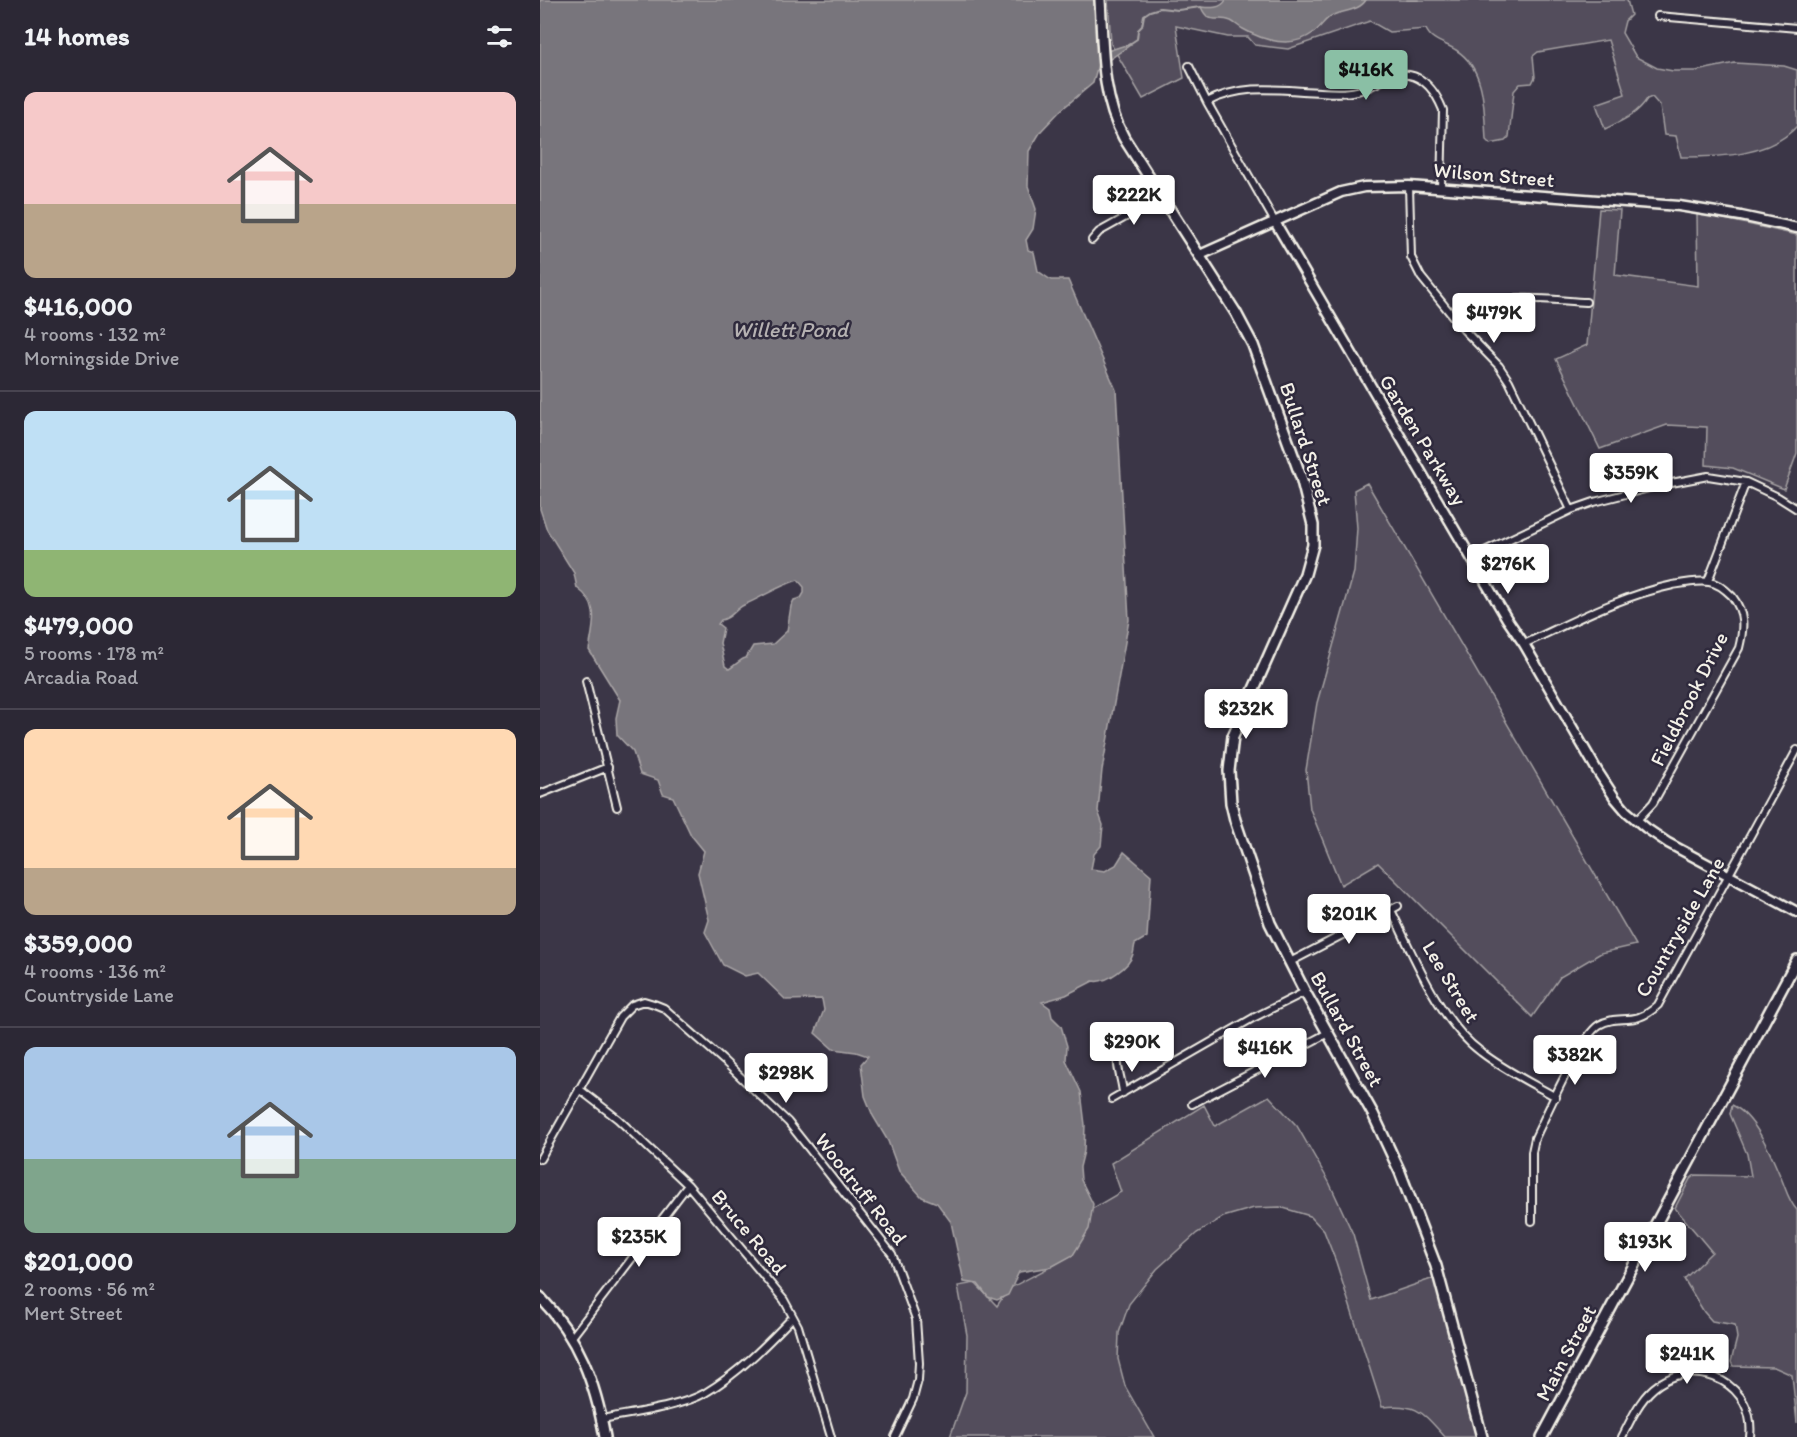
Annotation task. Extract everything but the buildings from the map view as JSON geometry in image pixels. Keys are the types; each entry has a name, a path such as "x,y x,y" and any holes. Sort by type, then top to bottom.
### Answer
{"main road":[{"name":"Bullard Street","path":"1100,0 1104,64 1108,96 1114,118 1124,138 1236,313 1253,345 1301,477 1313,525 1313,544 1305,574 1233,736 1229,771 1231,803 1270,923 1305,992 1373,1114 1400,1172 1436,1266 1482,1437"},
{"name":"Main Street","path":"1542,1437 1797,960"},
{"path":"540,1297 556,1314 572,1337 590,1375 605,1437"}],"street":[{"path":"1658,16 1797,28"},
{"name":"Garden Parkway","path":"1189,66 1275,222 1507,619 1615,798 1637,820 1668,843 1797,912"},
{"path":"1207,102 1237,90 1356,92 1396,75 1409,75 1429,87 1443,110 1441,188"},
{"path":"1409,186 1411,257 1421,277 1464,330 1499,366 1509,381 1571,510"},
{"name":"Wilson Street","path":"1200,255 1341,192 1364,187 1409,186 1680,206 1797,228"},
{"path":"1092,240 1099,232 1162,197"},
{"path":"1464,330 1486,307 1497,302 1524,299 1586,302"},
{"path":"1472,557 1571,510 1594,502 1708,476 1746,482 1797,509"},
{"path":"1524,644 1639,594 1685,583 1708,581 1746,482"},
{"name":"Fieldbrook Drive","path":"1637,820 1653,803 1739,648 1743,624 1742,612 1727,591 1708,581"},
{"path":"586,681 617,807"},
{"name":"Countryside Lane","path":"1532,1221 1532,1152 1535,1137 1584,1041 1600,1025 1639,1019 1649,1014 1658,1005 1797,750"},
{"path":"540,794 608,767"},
{"path":"1290,963 1398,906"},
{"name":"Lee Street","path":"1391,910 1434,995 1460,1032 1480,1051 1556,1097"},
{"path":"1112,1099 1253,1018 1305,992"},
{"name":"Woodruff Road","path":"540,1158 620,1017 632,1005 644,1001 664,1008 743,1077 788,1122 892,1254 912,1306 918,1334 918,1380 907,1415 895,1437"},
{"path":"1192,1104 1328,1033"},
{"path":"1120,1050 1119,1072 1123,1092"},
{"name":"Bruce Road","path":"579,1089 618,1119 688,1185 784,1300 798,1326 831,1437"},
{"path":"572,1337 688,1185"},
{"path":"602,1419 704,1394 748,1362 793,1317"},
{"path":"1622,1437 1641,1401 1652,1390 1662,1383 1689,1372 1720,1379 1738,1392 1749,1416 1750,1437"}],"shaded area":[{"path":"1108,0 1627,0 1631,15 1625,21 1622,33 1636,57 1657,68 1696,71 1735,63 1784,66 1797,70 1797,126 1773,144 1758,149 1712,157 1681,157 1676,136 1664,135 1660,106 1652,97 1647,99 1634,113 1605,129 1596,104 1625,94 1608,40 1538,52 1533,56 1535,77 1532,83 1520,84 1514,91 1509,137 1505,141 1490,144 1486,140 1482,90 1466,58 1435,39 1426,29 1389,32 1370,21 1288,49 1255,45 1248,37 1228,37 1176,26 1184,78 1143,99 1111,44"},
{"path":"1599,209 1620,210 1615,275 1698,286 1697,213 1797,235 1797,453 1784,489 1733,468 1706,465 1707,427 1667,425 1600,449 1556,359 1587,345"},
{"path":"1367,483 1636,945 1601,953 1560,977 1532,1017 1378,863 1341,885 1310,809 1306,770 1317,703 1354,572 1357,528 1354,490"},
{"path":"1269,1096 1297,1126 1329,1182 1353,1234 1371,1300 1434,1278 1476,1437 1445,1437 1431,1421 1412,1408 1382,1407 1324,1231 1310,1216 1280,1207 1254,1208 1223,1217 1197,1233 1157,1269 1129,1304 1119,1333 1118,1359 1125,1386 1154,1437 950,1437 966,1392 967,1335 958,1286 975,1283 997,1306 1008,1289 1056,1264 1090,1210 1121,1192 1111,1163 1204,1105 1215,1126"},
{"path":"1732,1105 1741,1110 1756,1128 1797,1210 1797,1423 1792,1375 1774,1367 1733,1366 1731,1362 1737,1338 1735,1325 1712,1321 1684,1279 1712,1252 1675,1208 1690,1179 1695,1175 1751,1176 1747,1154 1730,1114"}],"water":[{"name":"Willett Pond","path":"540,0 1094,0 1097,51 1130,45 1110,59 1098,64 1093,83 1061,110 1041,131 1029,151 1028,186 1036,209 1033,229 1026,240 1028,250 1034,252 1038,271 1051,280 1068,280 1116,390 1129,620 1102,770 1098,811 1103,825 1101,846 1094,854 1091,869 1105,871 1116,865 1124,852 1151,875 1147,937 1135,944 1131,959 1127,964 1111,977 1093,981 1066,995 1042,1002 1050,1008 1052,1017 1061,1026 1067,1046 1066,1060 1081,1092 1085,1125 1084,1151 1080,1167 1081,1180 1093,1204 1089,1229 1073,1255 1051,1267 1019,1272 1008,1295 997,1300 988,1297 978,1284 964,1282 951,1222 937,1203 922,1197 899,1171 888,1141 873,1116 865,1096 861,1064 868,1056 833,1049 815,1033 824,1010 822,999 786,1000 758,973 745,976 723,965 705,932 709,920 698,873 704,851 691,835 673,797 663,794 658,780 640,774 633,752 617,735 616,718 620,700 589,650 594,616 590,601 577,588 574,573 547,530 540,509","holes":["798,580 804,587 801,598 794,600 791,606 787,631 773,644 753,646 746,658 729,669 725,666 720,643 723,628 718,624 721,620 728,618 744,605 791,582"]},
{"path":"1226,0 1366,0 1356,8 1330,17 1305,38 1278,42 1260,37 1226,19 1211,18 1204,13 1201,7 1212,8"}],"waterway":[{"path":"1407,0 1418,0"},
{"path":"1128,45 1137,39 1144,15 1150,11 1160,8 1178,10 1201,7"}]}
